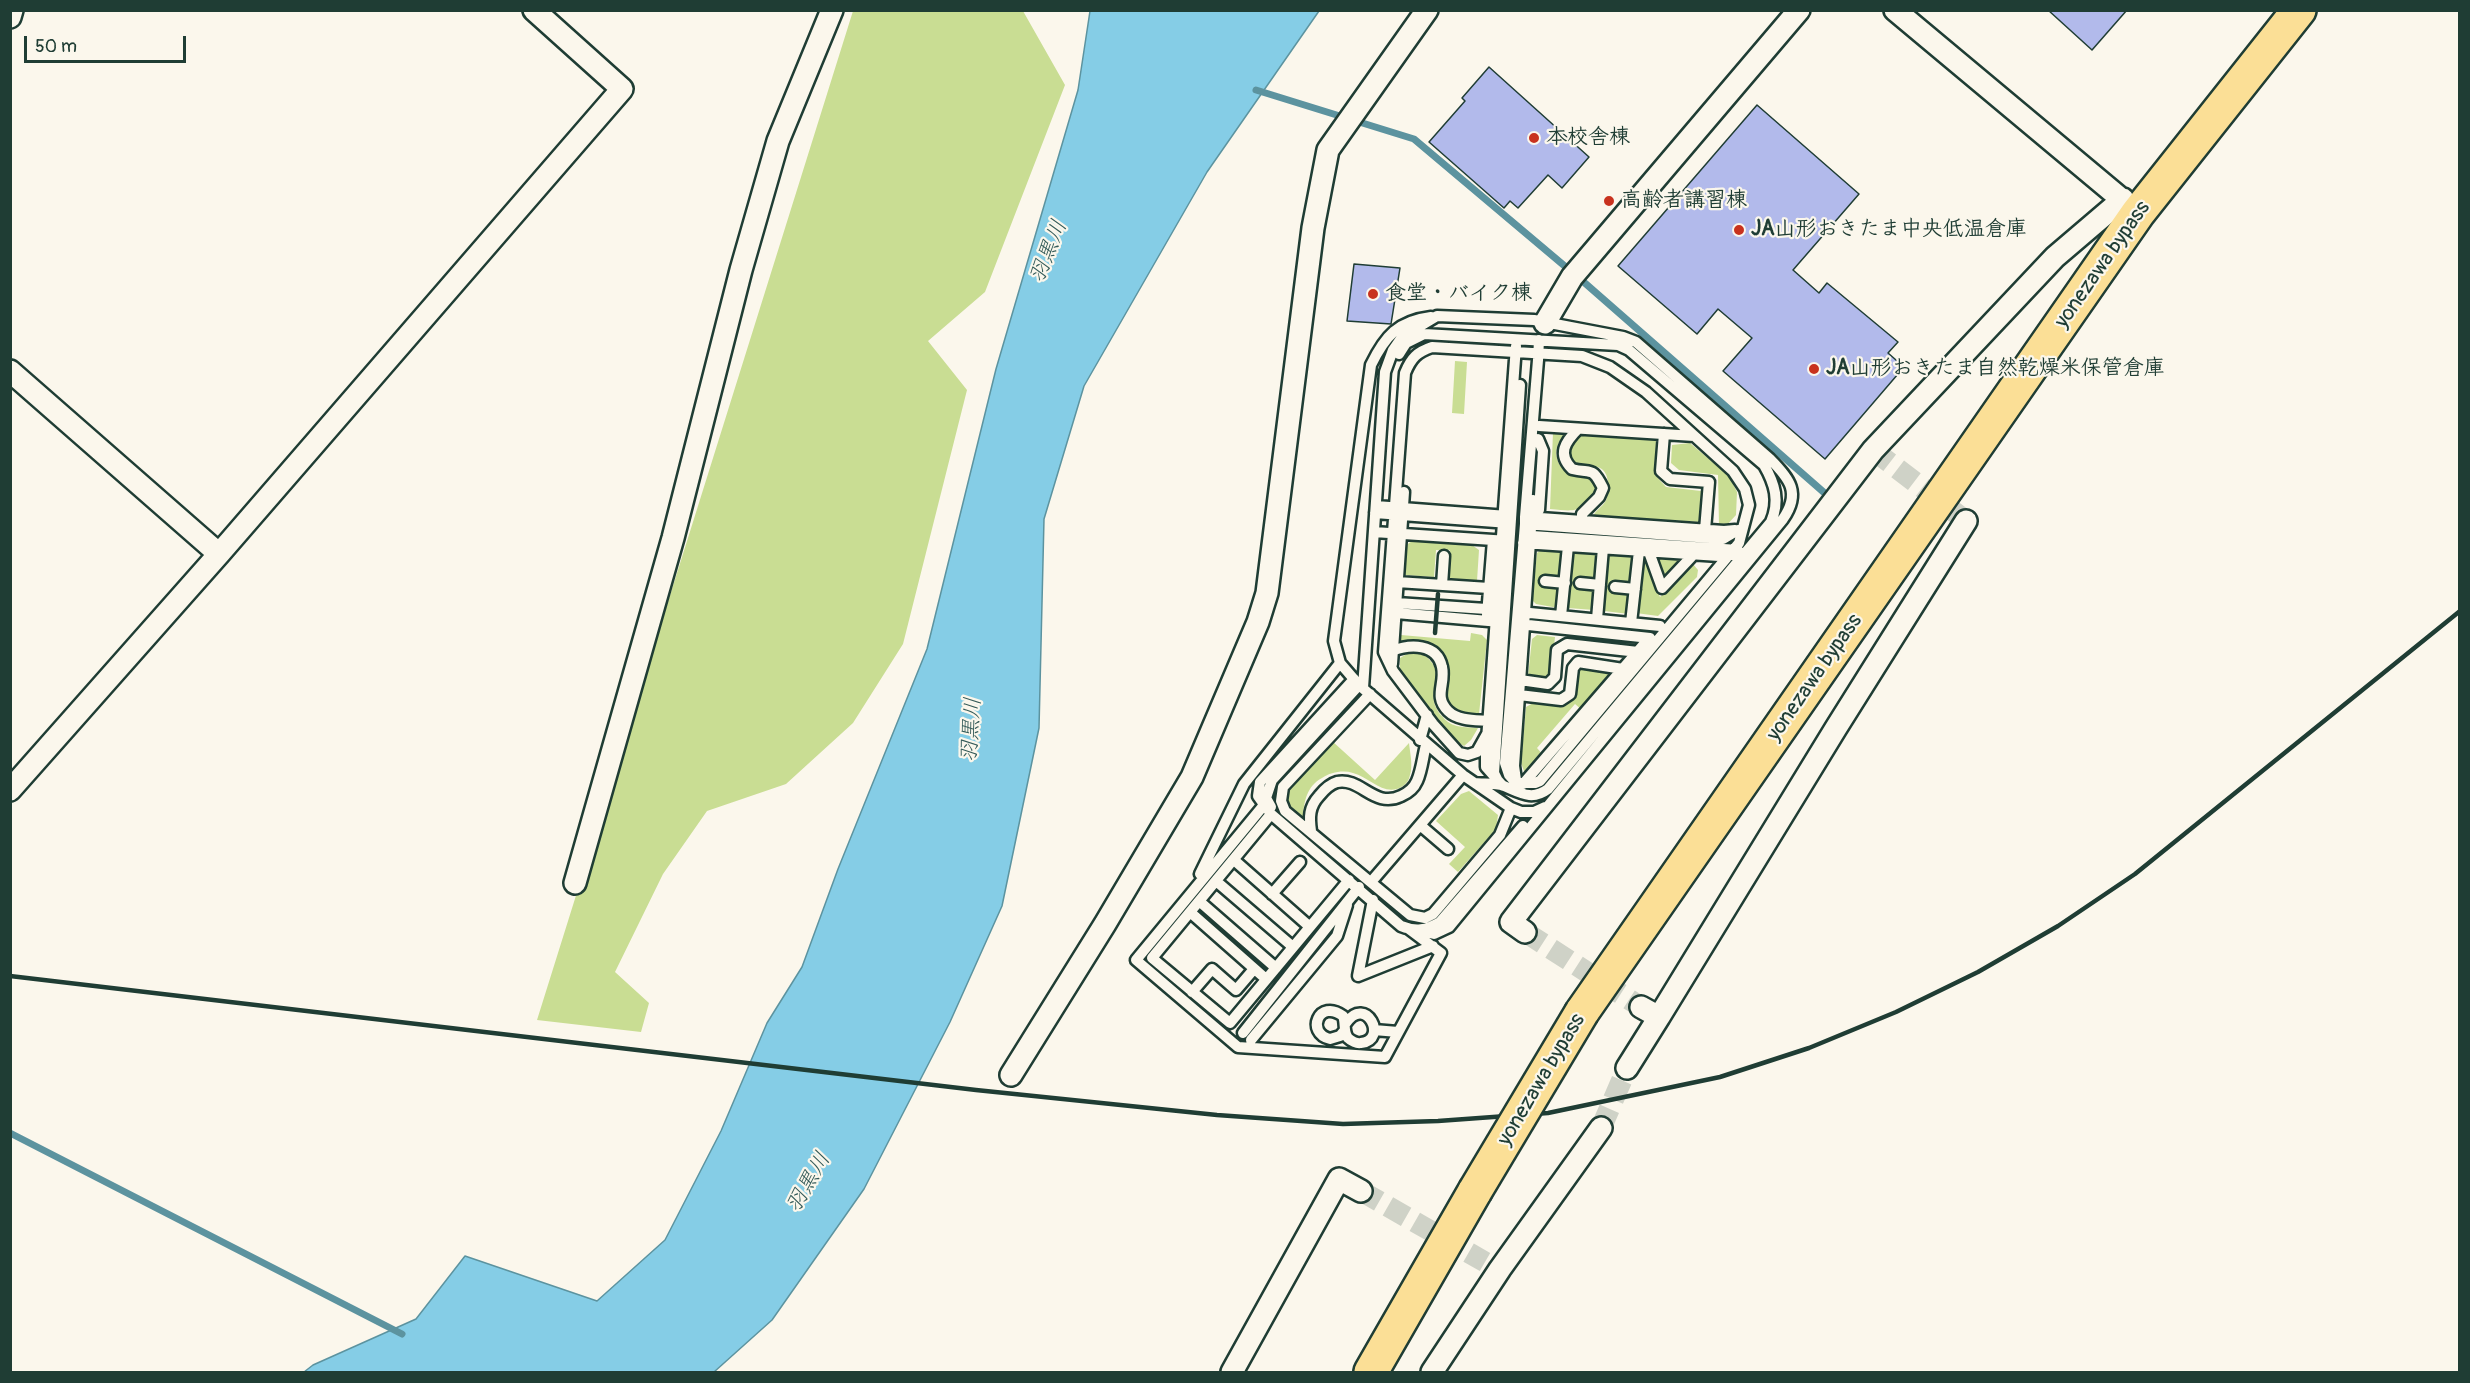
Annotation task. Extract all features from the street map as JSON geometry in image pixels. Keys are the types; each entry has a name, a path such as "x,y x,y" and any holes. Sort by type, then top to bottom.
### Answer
{"highway":[{"name":"yonezawa bypass","path":"1371,1372 1582,1012 2130,206 2299,10"}],"street":[{"path":"10,17 12,10"},
{"path":"10,790 219,554 622,89 534,10"},
{"path":"575,883 673,538 741,270 778,141 832,10"},
{"path":"1011,1075 1105,924 1192,777 1258,622 1268,593 1313,228 1328,150 1427,10"},
{"path":"1543,335 1576,272 1799,10"},
{"path":"1525,932 1511,922 1873,450 2055,257 2130,206 1895,10"},
{"path":"10,371 219,554"},
{"path":"1628,1068 1650,1012 1836,728 1966,521"},
{"path":"1432,1372 1493,1266 1601,1128"},
{"path":"1232,1372 1339,1179 1361,1191"}],"lane":[{"path":"1379,510 1386,372 1393,350 1402,337 1437,316"},
{"path":"1520,339 1505,530 1495,622 1486,767 1499,782 1515,793 1527,796 1539,795 1548,789 1771,522 1776,502 1773,480 1764,465 1629,350 1618,345 1543,335 1437,316 1414,319 1402,324 1380,345 1371,365 1336,618 1334,641 1340,663 1363,688 1463,775 1510,808 1521,812 1534,812"},
{"path":"1363,688 1260,782 1258,796 1271,813 1401,926 1434,934 1449,927 1791,507 1793,489 1784,473 1636,342 1623,337 1543,335 1520,339 1424,334 1406,344 1392,372 1363,688 1283,787 1281,801 1286,811 1410,915 1425,918 1433,914 1500,834 1510,808"},
{"path":"1529,529 1543,335"},
{"path":"1488,734 1477,752 1468,755 1459,753 1393,671 1384,652 1411,373 1414,363 1422,356 1433,352 1541,357 1582,356 1610,367 1646,392 1733,471 1745,489 1749,505 1738,543 1726,553 1520,784"},
{"path":"1541,357 1538,440 1505,763 1509,775 1520,784 1535,783 1540,780 1726,553 1749,505"},
{"path":"1539,426 1694,436"},
{"path":"1578,429 1566,441 1563,448 1564,458 1572,469 1590,470 1603,488 1599,497 1582,514 1582,521"},
{"path":"1664,434 1661,471 1670,479 1710,482 1705,530"},
{"path":"1379,510 1399,511 1505,530 1582,521 1705,530 1738,530"},
{"path":"1377,529 1529,529 1723,539 1738,530"},
{"path":"1529,529 1568,546 1694,555 1747,551"},
{"path":"1529,529 1726,553"},
{"path":"1393,671 1397,530"},
{"path":"1499,782 1494,773 1496,610 1489,588 1505,530"},
{"path":"1561,616 1568,546"},
{"path":"1597,619 1603,548"},
{"path":"1644,551 1662,588 1694,555"},
{"path":"1631,623 1635,589 1644,551"},
{"path":"1442,585 1444,556"},
{"path":"1545,581 1564,583"},
{"path":"1397,582 1489,588"},
{"path":"1580,583 1600,585"},
{"path":"1615,587 1635,589"},
{"path":"1396,608 1496,610 1660,626"},
{"path":"1396,608 1495,622 1650,638"},
{"path":"1520,624 1520,680 1514,766 1520,784"},
{"path":"1520,680 1548,684 1555,677 1557,650 1567,644 1638,652"},
{"path":"1392,651 1416,646 1433,652 1439,658 1443,669 1439,694 1449,712 1460,718 1488,721"},
{"path":"1519,695 1562,700 1570,694 1573,668 1578,662 1623,669"},
{"path":"1192,891 1244,784 1340,663"},
{"path":"1271,813 1266,798 1272,780 1363,688"},
{"path":"1311,831 1309,818 1311,806 1328,787 1337,782 1353,784 1376,797 1393,800 1407,794 1418,779 1427,716"},
{"path":"1371,882 1463,775"},
{"path":"1475,783 1499,782"},
{"path":"1414,929 1428,929 1440,922 1534,812 1550,804"},
{"path":"1271,813 1192,891 1136,960 1238,1047 1384,1057 1442,953 1414,929"},
{"path":"1261,1049 1152,958 1271,813"},
{"path":"1420,825 1448,849"},
{"path":"1234,860 1310,927"},
{"path":"1272,894 1300,862"},
{"path":"1230,1023 1349,880"},
{"path":"1216,881 1293,947"},
{"path":"1247,1036 1359,888"},
{"path":"1373,900 1358,976 1433,946"},
{"path":"1199,901 1276,968"},
{"path":"1190,912 1266,980"},
{"path":"1192,992 1212,969 1236,990 1254,969"},
{"path":"1345,1027 1340,1036 1330,1039 1319,1034 1316,1027 1317,1019 1329,1010 1336,1011 1343,1016 1345,1027 1348,1038 1354,1042 1362,1043 1369,1040 1374,1030 1371,1019 1365,1014 1350,1017 1345,1027"},
{"path":"1374,1030 1398,1032"},
{"path":"1328,1054 1330,1039"}],"green space":[{"path":"853,11 1023,11 1065,85 985,292 928,341 967,390 903,644 853,723 786,784 707,811 663,874 615,972 649,1003 641,1032 537,1020"},
{"path":"1455,361 1467,362 1464,414 1452,413"},
{"path":"1553,432 1564,433 1556,452 1562,468 1572,475 1591,479 1597,486 1598,491 1577,509 1550,509"},
{"path":"1584,434 1656,440 1655,475 1666,487 1701,491 1700,522 1593,516 1606,500 1608,485 1606,475 1599,467 1577,464 1569,457 1570,443"},
{"path":"1690,443 1729,476 1737,492 1736,515 1726,526 1719,525 1718,475 1679,470 1671,463 1672,445"},
{"path":"1412,541 1472,545 1479,550 1477,581 1449,579 1450,550 1436,550 1434,577 1404,575 1405,546"},
{"path":"1542,549 1562,551 1560,578 1542,576 1541,585 1560,588 1558,608 1536,604 1532,600 1537,553"},
{"path":"1573,553 1600,555 1597,581 1579,579 1577,588 1596,591 1594,610 1568,608"},
{"path":"1609,555 1635,557 1632,584 1614,582 1613,592 1631,594 1629,614 1604,611"},
{"path":"1656,556 1683,559 1666,577"},
{"path":"1642,557 1645,557 1660,597 1693,564 1698,570 1697,577 1658,616 1636,613"},
{"path":"1471,633 1482,635 1487,640 1479,714 1464,713 1452,707 1446,693 1449,671 1444,655 1428,643 1400,644 1401,635 1470,641"},
{"path":"1537,635 1555,637 1551,674 1546,679 1528,676 1532,639"},
{"path":"1418,651 1429,659 1434,667 1436,708 1449,723 1478,728 1471,740 1464,746 1454,740 1400,669 1400,658 1410,652"},
{"path":"1583,665 1614,672 1582,710 1575,704 1537,748 1544,756 1531,770 1524,771 1521,763 1526,707 1535,702 1563,706 1574,699 1577,672"},
{"path":"1332,741 1375,780 1409,743 1411,767 1407,783 1390,790 1353,773 1329,774 1313,785 1305,800 1303,817 1289,805 1286,797 1289,789"},
{"path":"1469,791 1498,815 1496,829 1458,872 1449,864 1465,847 1436,821 1461,794"}],"water":[{"name":"羽黒川","path":"1090,11 1319,11 1207,172 1084,386 1044,519 1039,728 1002,906 950,1022 864,1189 772,1320 714,1372 304,1372 313,1365 416,1319 465,1256 597,1301 665,1240 721,1131 767,1023 802,967 838,869 927,649 996,369 1078,90"}],"building":[{"path":"2048,10 2127,10 2092,50"},
{"name":"本校舎棟","path":"1489,67 1589,157 1562,188 1548,175 1518,208 1510,201 1504,208 1429,142 1465,101 1462,98"},
{"name":"JA山形おきたま中央低温倉庫","path":"1757,105 1859,194 1793,270 1819,293 1827,283 1898,342 1888,353 1904,367 1825,459 1723,371 1752,338 1718,309 1697,334 1618,266"},
{"name":"食堂・バイク棟","path":"1354,264 1400,268 1391,324 1347,321"}],"waterway":[{"path":"1256,90 1414,139 1586,284 1828,496"},
{"path":"10,1133 402,1334"}],"tunnel":[{"path":"1873,450 1966,521"},
{"path":"1525,932 1641,1007"},
{"path":"1601,1128 1627,1068"},
{"path":"1361,1191 1485,1262"}],"railway":[{"path":"1435,633 1438,594"},
{"path":"10,976 976,1090 1217,1115 1343,1124 1438,1121 1548,1113 1720,1077 1809,1048 1896,1012 1978,972 2058,926 2135,874 2460,611"}],"place":[{"name":"本校舎棟","path":"1534,138"},
{"name":"高齢者講習棟","path":"1609,201"},
{"name":"JA山形おきたま中央低温倉庫","path":"1739,230"},
{"name":"食堂・バイク棟","path":"1373,294"},
{"name":"JA山形おきたま自然乾燥米保管倉庫","path":"1814,369"}]}
